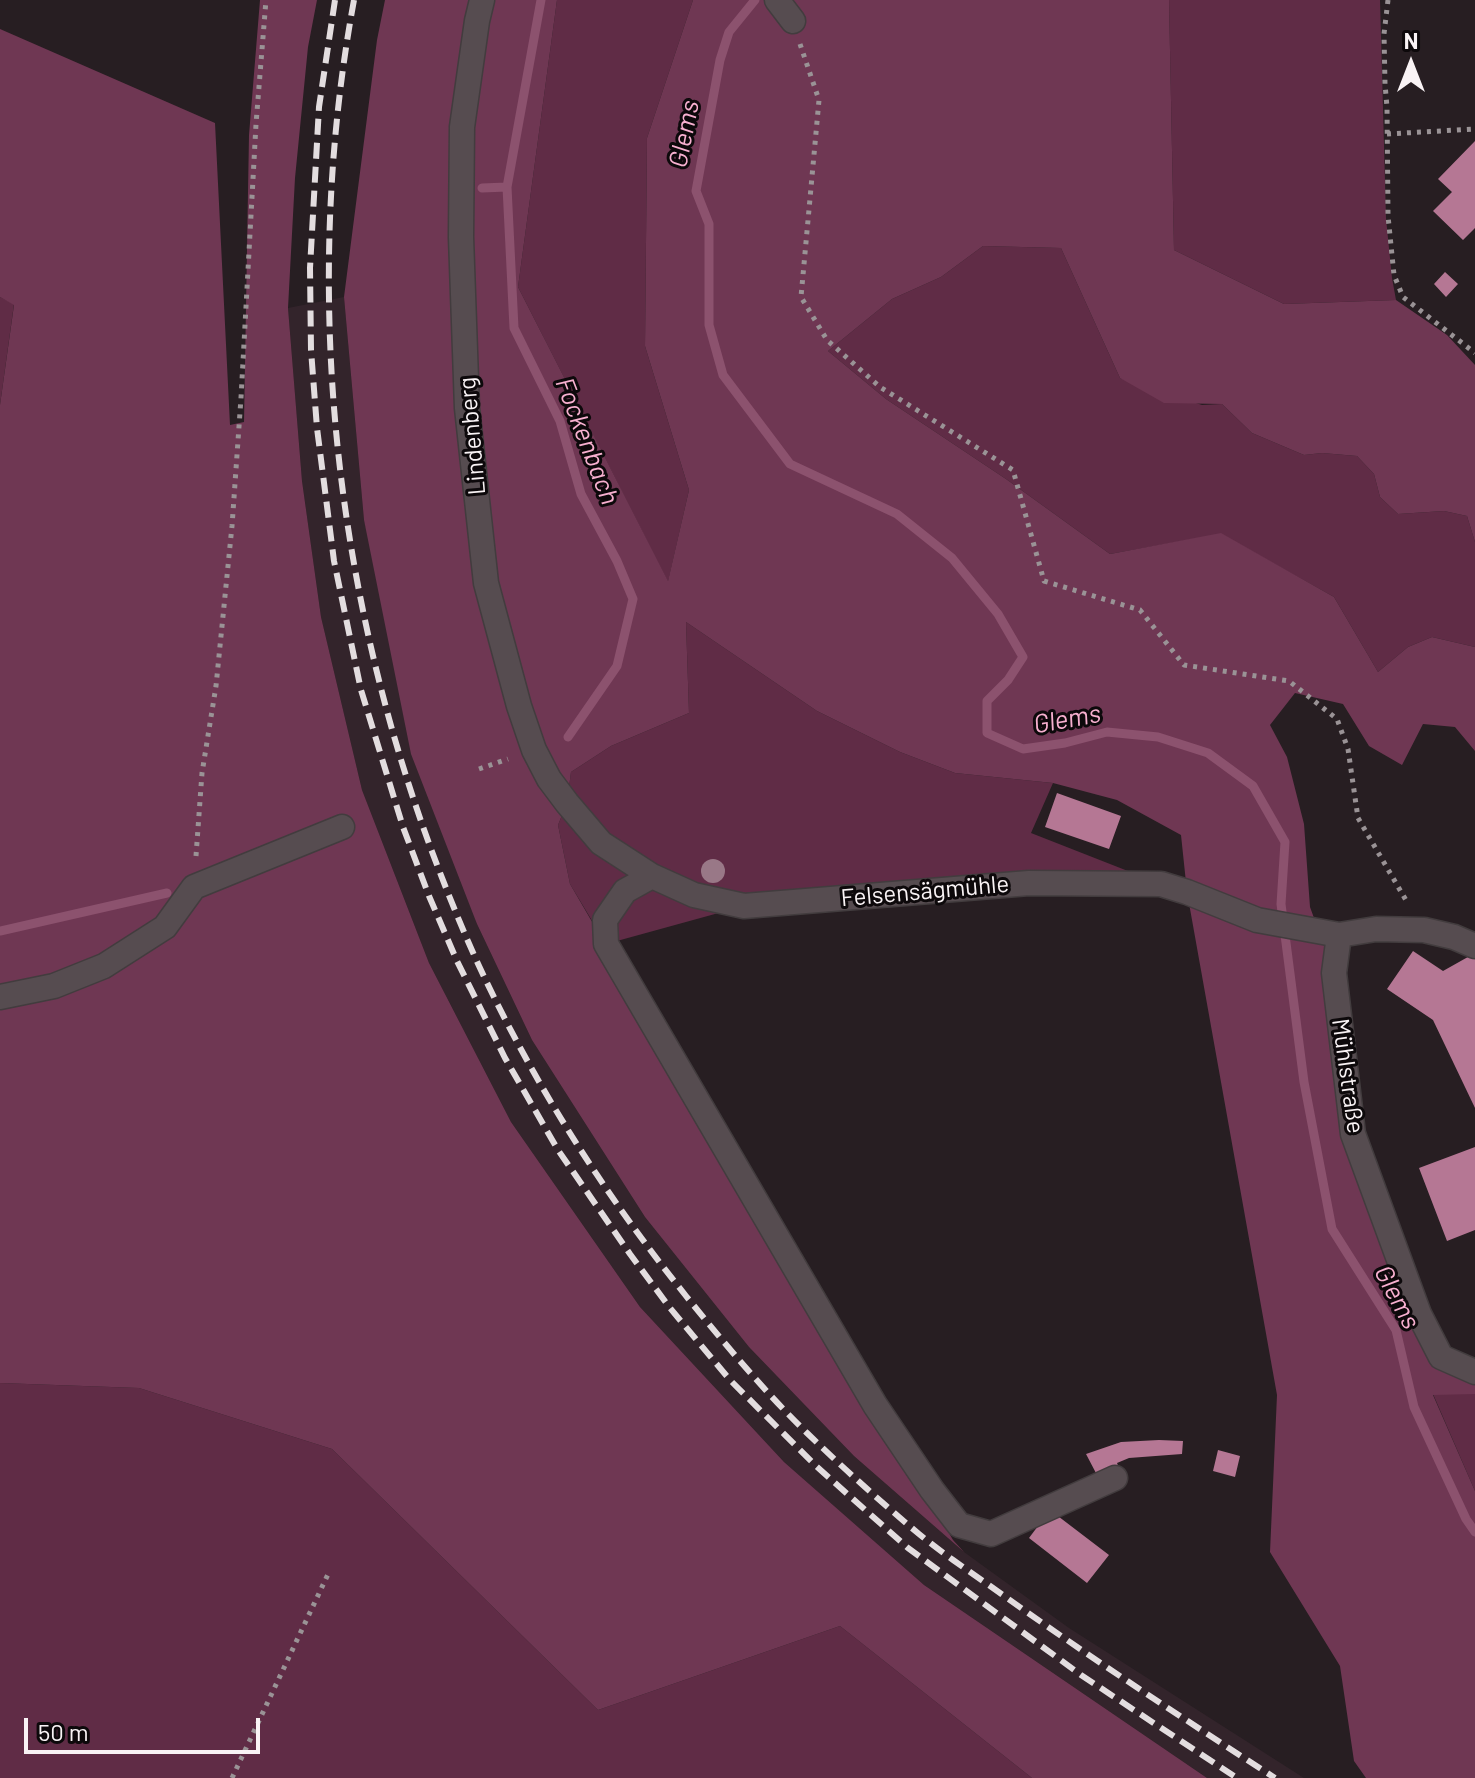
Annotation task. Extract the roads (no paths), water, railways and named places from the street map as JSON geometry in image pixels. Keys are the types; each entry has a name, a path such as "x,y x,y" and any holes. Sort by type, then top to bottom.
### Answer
{"lane":[{"name":"Lindenberg","path":"482,0 462,127 461,237 467,408 486,583 534,750 549,779 601,843"},
{"path":"777,0 793,21"},
{"path":"0,997 54,986 104,966 165,927 194,887 342,827"},
{"name":"Felsensägmühle","path":"601,843 652,876 694,895 744,906 1029,883 1161,884 1257,920 1339,935 1376,929 1424,930 1475,946"},
{"path":"652,876 625,891 605,920 606,944 875,1405 932,1490 959,1525 991,1534 1115,1478"},
{"name":"Mühlstraße","path":"1339,935 1334,973 1353,1134 1425,1325 1441,1357 1475,1372"}],"waterway":[{"name":"Fockenbach","path":"541,0 507,187 514,328 560,421 581,494 617,561 633,599 617,666 568,737"},
{"name":"Glems","path":"755,0 729,32 720,60 696,191 709,224 709,325 723,375 790,464 897,514 952,558 998,614 1023,657 1008,680 987,701 987,733 1023,749 1065,743 1107,732 1158,737 1208,753 1253,786 1285,842 1281,904 1304,1082 1332,1229 1396,1330 1414,1407 1475,1532"},
{"path":"482,188 507,187"},
{"name":"Fockenbach","path":"0,931 167,893"}],"railway":[{"path":"335,0 319,107 310,268 311,350 317,428 334,561 361,690 403,827 457,961 505,1058 558,1150 670,1308 730,1380 816,1466 908,1548 1081,1675 1237,1778"},
{"path":"354,0 338,106 330,214 329,322 336,429 349,537 370,643 397,747 442,879 501,1012 548,1097 627,1219 730,1349 807,1433 940,1551 1106,1667 1275,1778"}]}
